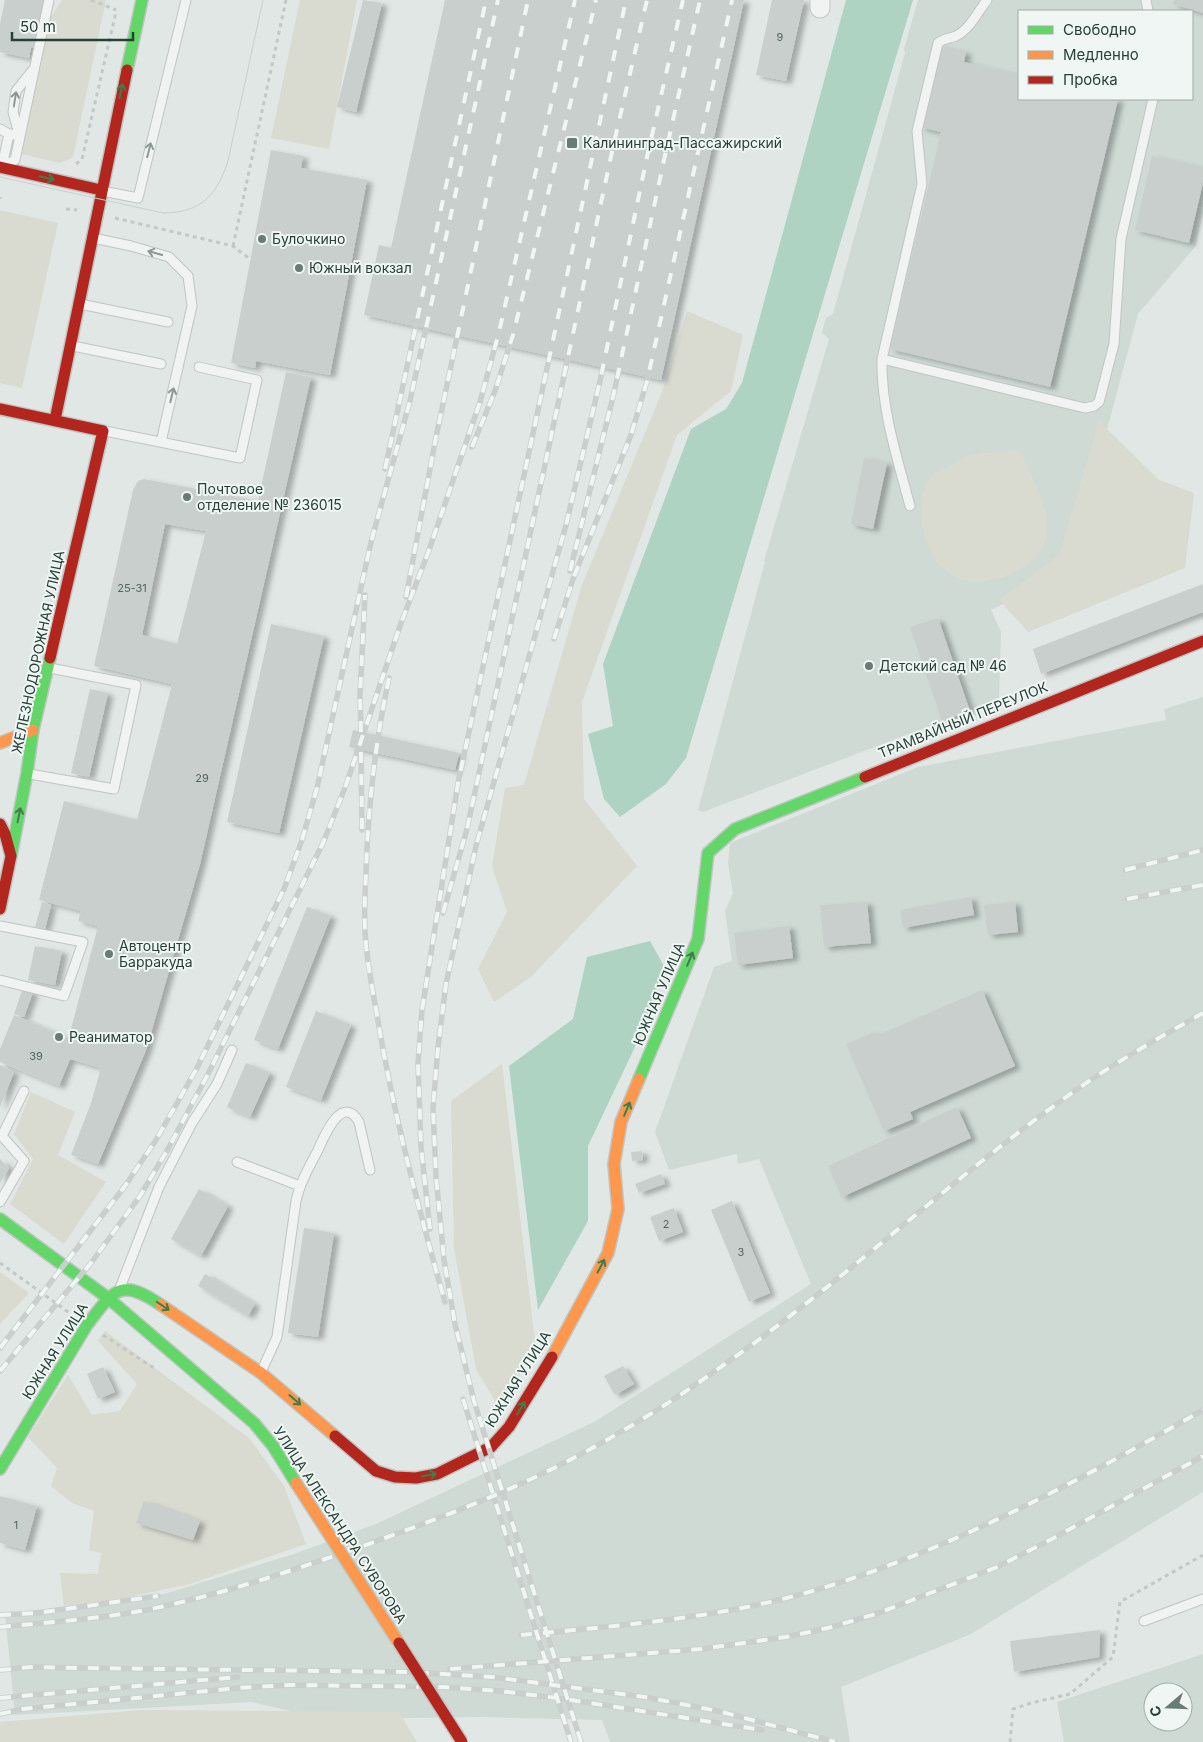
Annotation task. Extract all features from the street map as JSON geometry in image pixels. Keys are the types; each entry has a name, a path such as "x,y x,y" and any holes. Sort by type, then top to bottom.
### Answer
{"street":[{"path":"54,420 142,0"},
{"path":"1,167 101,190"},
{"path":"0,409 103,431"},
{"name":"ЖЕЛЕЗНОДОРОЖНАЯ УЛИЦА","path":"0,909 27,774 33,730 103,431"},
{"name":"ТРАМВАЙНЫЙ ПЕРЕУЛОК","path":"735,828 1203,641"},
{"path":"0,743 33,730"},
{"path":"0,824 11,856"},
{"name":"ЮЖНАЯ УЛИЦА","path":"0,1469 87,1325 108,1298 119,1290 132,1289 148,1296 261,1373 376,1471 395,1477 416,1478 437,1474 469,1460 492,1446 509,1427 560,1343 608,1253 618,1209 614,1164 621,1122 698,939 708,854 735,828"},
{"name":"УЛИЦА АЛЕКСАНДРА СУВОРОВА","path":"0,1219 108,1298 254,1423 273,1446 462,1742"}],"lane":[{"path":"1,167 15,160 49,0"},
{"path":"101,190 138,198 186,0"},
{"path":"910,506 887,418 882,383 882,359 922,184 916,131 938,43 943,39 956,36 968,26 987,0"},
{"path":"20,136 13,112 16,91 34,68"},
{"path":"882,359 1085,408 1094,406 1099,402 1114,344 1121,239 1152,100"},
{"path":"0,129 9,134 20,136"},
{"path":"1,167 9,134"},
{"path":"92,238 131,246 169,257 188,276 192,306 161,442"},
{"path":"78,304 168,322"},
{"path":"70,345 161,364"},
{"path":"103,431 240,458 257,380 199,367"},
{"path":"27,774 114,789 136,685 48,668"},
{"path":"0,926 82,942 64,996 0,980"},
{"path":"119,1290 159,1187 192,1123 217,1084 232,1050"},
{"path":"0,1202 24,1161 2,1136 24,1090"},
{"path":"261,1373 277,1337 296,1201 300,1186 333,1120 343,1112 349,1112 359,1122 370,1170"},
{"path":"237,1162 300,1186"},
{"path":"1144,1622 1203,1598"}],"path":[{"path":"91,0 116,10"},
{"path":"233,246 286,0"},
{"path":"74,166 82,160 118,5"},
{"path":"66,210 78,210"},
{"path":"112,218 233,246 250,259"},
{"path":"0,1263 87,1325 158,1371"},
{"path":"1010,1742 1014,1709 1070,1694 1113,1657 1120,1602 1203,1555"}],"shaded area":[{"path":"62,0 106,0 73,157 60,163 21,154 50,19"},
{"path":"300,0 357,0 329,149 271,138"},
{"path":"846,0 913,0 686,758 666,784 620,817 604,799 588,734 613,726 603,664 691,429 726,409 742,383"},
{"path":"918,0 1203,0 1203,212 1196,246 1138,314 1069,571 991,610 1001,632 999,700 703,812 698,810 764,561 829,339 822,333 826,318 833,314 905,53 904,49"},
{"path":"0,210 58,223 22,388 0,383"},
{"path":"687,311 743,335 731,391 677,435 582,702 584,799 637,866 531,977 494,1002 478,969 507,912 492,866 505,788 524,785 582,585 662,392"},
{"path":"1099,421 1159,480 1194,493 1185,568 1028,632 999,600 1059,555"},
{"path":"1020,450 1037,487 1047,522 1046,537 1040,552 1027,565 999,578 986,581 972,581 953,576 938,563 926,542 922,528 921,511 922,494 925,486 934,474 971,455"},
{"path":"1203,697 1203,1492 969,1635 841,1687 850,1742 610,1742 602,1720 481,1717 325,1719 252,1702 15,1715 5,1614 164,1594 294,1554 376,1524 594,1422 811,1284 759,1159 738,1164 737,1154 669,1170 655,1132 714,967 732,961 725,911 733,893 728,864 730,843 918,767 1166,720 1164,709"},
{"path":"650,941 664,966 643,1030 588,1146 588,1221 538,1310 509,1066 573,1019 587,957"},
{"path":"502,1064 536,1351 498,1406 476,1369 454,1248 451,1101"},
{"path":"31,1092 75,1112 58,1155 106,1182 64,1244 10,1204 33,1159 14,1134"},
{"path":"0,1272 29,1293 0,1324"},
{"path":"105,1331 249,1438 284,1486 306,1544 190,1584 119,1599 64,1606 60,1573 98,1574 101,1553 89,1550 94,1511 72,1503 51,1486 57,1468 28,1437 68,1375 92,1415 120,1411 137,1384 98,1341"},
{"path":"1203,1654 1203,1742 1064,1742 1057,1702"},
{"path":"143,1710 399,1712 417,1742 0,1742 0,1722"}],"building":[{"path":"5,0 44,0 34,48 31,47 29,58 0,52 0,24"},
{"path":"363,0 382,3 356,112 337,107"},
{"path":"445,0 744,0 661,380 364,315 379,245 391,248"},
{"path":"772,0 804,0 786,81 756,75"},
{"path":"1174,0 1203,0 1203,13 1173,4"},
{"path":"939,46 966,52 964,62 1018,75 1018,100 1118,100 1050,387 890,349 941,132 920,127"},
{"name":"Южный вокзал","path":"271,150 303,156 301,168 367,180 330,375 256,361 255,368 231,363"},
{"path":"1152,156 1203,168 1203,182 1189,243 1135,230"},
{"path":"286,372 311,377 200,864 146,1050 98,1164 71,1155 91,1103 101,1068 70,1059 59,1086 0,1062 0,1049 14,1015 78,1042 69,1037 98,926 78,921 81,911 39,900 64,801 137,820 172,684 94,666 133,490 138,481 144,479 258,501","holes":["165,524 206,531 177,644 142,635"]},
{"path":"864,458 887,463 873,529 851,524"},
{"path":"1203,584 1203,612 1041,674 1033,649"},
{"path":"938,618 970,711 942,721 910,627"},
{"path":"271,624 324,636 279,833 227,822"},
{"path":"90,689 108,693 89,777 71,773"},
{"path":"353,730 459,753 455,770 349,747"},
{"path":"971,897 974,915 903,928 900,910"},
{"path":"42,902 51,905 45,929 35,927"},
{"path":"867,902 871,943 824,947 820,905"},
{"path":"1015,902 1018,932 988,935 984,905"},
{"path":"307,907 331,916 278,1049 254,1040"},
{"path":"789,926 793,958 738,965 734,933"},
{"path":"35,946 62,951 55,985 28,980"},
{"path":"23,988 33,992 24,1017 14,1014"},
{"path":"982,990 1015,1066 910,1112 913,1119 884,1131 846,1044 875,1032 876,1036"},
{"path":"316,1011 351,1025 321,1100 286,1087"},
{"path":"246,1063 270,1073 250,1117 227,1107"},
{"path":"0,1065 14,1072 0,1107"},
{"path":"957,1107 971,1138 842,1197 828,1166"},
{"path":"642,1151 643,1160 632,1161 631,1152"},
{"path":"0,1159 9,1168 0,1183"},
{"path":"661,1174 665,1184 639,1193 635,1184"},
{"path":"199,1189 228,1206 201,1256 171,1239"},
{"path":"732,1201 770,1293 749,1302 711,1210"},
{"path":"674,1208 683,1232 659,1241 650,1217"},
{"path":"304,1228 334,1233 318,1337 288,1333"},
{"path":"205,1274 255,1304 248,1316 198,1286"},
{"path":"623,1366 634,1384 615,1395 604,1376"},
{"path":"103,1367 115,1392 98,1399 87,1374"},
{"path":"0,1496 37,1506 25,1550 0,1543"},
{"path":"144,1501 200,1521 193,1540 136,1523"},
{"path":"1100,1630 1099,1657 1014,1672 1010,1641"}],"tram line":[{"path":"0,177 163,213 188,210 206,200 219,183 228,161 263,0"}],"railway":[{"path":"385,469 486,0"},
{"path":"0,1348 125,1186 156,1140 197,1068 284,889 302,840 317,788 371,542 410,401 498,0"},
{"path":"406,597 436,437 528,0"},
{"path":"0,1371 91,1263 140,1196 168,1149 208,1074 323,843 346,785 401,623 428,553 480,402 499,332 575,0"},
{"path":"472,447 495,391 513,335 596,0"},
{"path":"430,1229 421,1147 418,1063 422,1010 458,783 626,0"},
{"path":"443,913 467,829 613,147 647,0"},
{"path":"581,1742 474,1401 455,1324 444,1260 436,1176 433,1108 446,984 476,846 566,525 600,381 647,157 683,0"},
{"path":"570,571 613,397 700,0"},
{"path":"554,639 573,579 631,435 647,381 732,0"},
{"path":"361,732 360,695 365,595"},
{"path":"389,678 376,751 370,799 365,894 366,942 370,978 392,1096 417,1200 445,1302"},
{"path":"361,752 362,830"},
{"path":"1125,870 1203,850"},
{"path":"1127,899 1203,885"},
{"path":"0,1627 76,1620 151,1609 226,1590 349,1551 417,1526 555,1468 630,1427 702,1380 811,1300 977,1165 1062,1100 1114,1065 1203,1013"},
{"path":"463,1399 571,1742"},
{"path":"521,1635 698,1616 768,1603 855,1578 907,1559 1008,1514 1106,1464 1203,1410"},
{"path":"450,1669 701,1649 786,1637 828,1628 879,1613 997,1567 1203,1456"},
{"path":"0,1615 37,1613 158,1596"},
{"path":"0,1670 31,1667 410,1672 492,1677 645,1697 718,1711 835,1742"},
{"path":"0,1698 238,1677"},
{"path":"0,1714 23,1709 238,1688 290,1685 444,1687 500,1691 565,1699 762,1730"}],"traffic: fast":[{"path":"127,70 142,0"},
{"path":"11,856 33,730 50,658"},
{"path":"639,1079 698,939 708,853 735,829 865,777"},
{"path":"0,1219 108,1298 254,1423 273,1446 296,1483"},
{"path":"0,1469 87,1325 104,1303 119,1291 127,1290 136,1291 161,1305"}],"traffic: slow":[{"path":"0,743 33,730"},
{"path":"552,1357 608,1253 618,1209 614,1164 621,1122 639,1079"},
{"path":"161,1305 261,1373 335,1436"},
{"path":"296,1483 399,1643"}],"traffic: jam":[{"path":"55,420 127,70"},
{"path":"0,167 101,190"},
{"path":"0,409 103,431 50,658"},
{"path":"865,777 1203,641"},
{"path":"0,824 11,856 0,909"},
{"path":"335,1436 376,1471 395,1477 416,1478 437,1474 491,1447 509,1427 552,1357"},
{"path":"399,1643 462,1742"}],"place":[{"name":"Калининград-Пассажирский","path":"572,143"},
{"name":"Булочкино","path":"262,239"},
{"name":"Южный вокзал","path":"299,268"},
{"name":"Почтовое отделение № 236015","path":"187,497"},
{"name":"Детский сад № 46","path":"869,666"},
{"name":"Автоцентр Барракуда","path":"109,954"},
{"name":"Реаниматор","path":"59,1037"}]}
